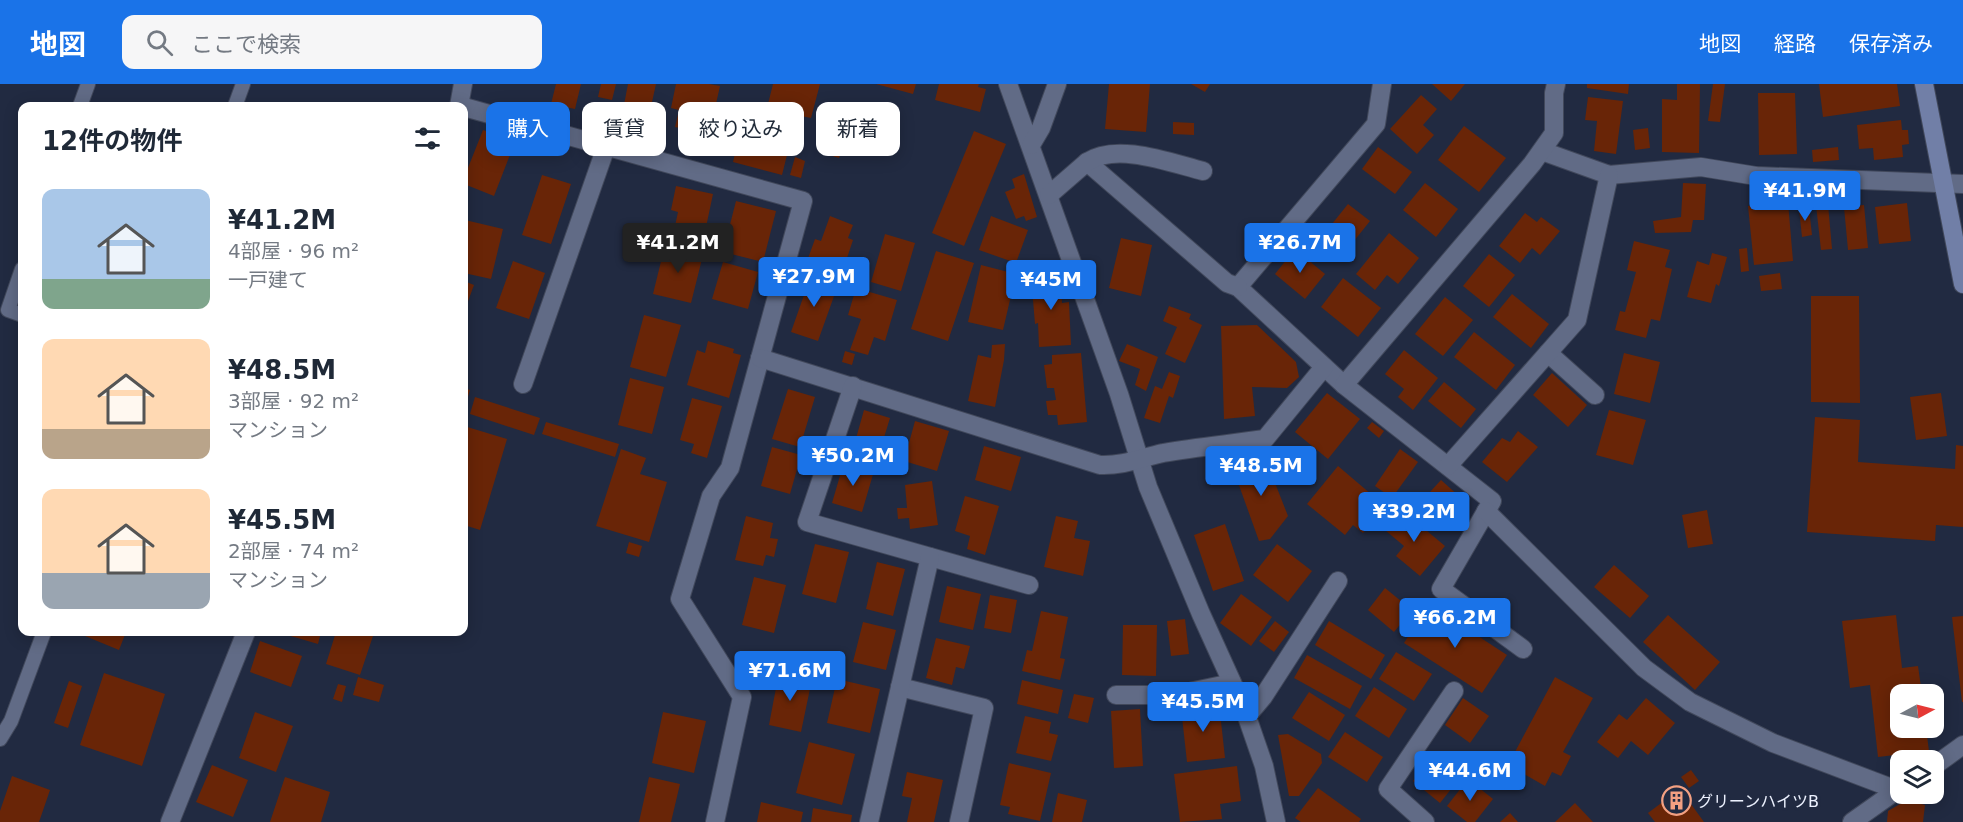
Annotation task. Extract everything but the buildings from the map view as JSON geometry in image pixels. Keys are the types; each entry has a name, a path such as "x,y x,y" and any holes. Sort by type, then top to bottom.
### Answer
{"street":[{"path":"461,102 463,84"},
{"path":"1008,84 1119,394 1148,487 1247,716 1264,766 1276,822"},
{"path":"1031,145 1041,128 1057,84"},
{"path":"1238,287 1376,124 1382,84"},
{"path":"1924,84 1963,284"},
{"path":"1344,385 1542,151 1554,133 1551,87"},
{"path":"468,108 582,140"},
{"path":"1542,151 1609,175 1701,167 1756,176 1963,184"},
{"path":"1049,195 1087,162 1105,155 1122,153 1142,156 1203,171"},
{"path":"523,384 603,156"},
{"path":"639,156 803,201 730,468 711,496 680,599 742,697 715,822"},
{"path":"1087,162 1227,283 1238,287 1344,385 1492,501 1441,589 1523,649"},
{"path":"1448,466 1577,320 1609,175"},
{"path":"1548,353 1594,394"},
{"path":"760,358 1100,465 1140,461 1161,454 1265,439 1324,367"},
{"path":"853,386 807,522 1029,585"},
{"path":"1486,511 1644,668 1690,702 1773,743 1890,786"},
{"path":"869,822 930,557"},
{"path":"1247,716 1263,697 1338,581"},
{"path":"170,822 244,636"},
{"path":"1116,695 1175,695 1232,683"},
{"path":"900,687 984,708 959,822"},
{"path":"1425,822 1388,789 1454,692"},
{"path":"1944,759 1963,746"},
{"path":"1852,822 1890,795"}],"lane":[{"path":"81,102 88,84"},
{"path":"236,102 243,84"},
{"path":"18,280 8,310 18,314"},
{"path":"0,739 5,719 42,636"}],"place":[{"name":"グリーンハイツB","path":"1676,801"}]}
